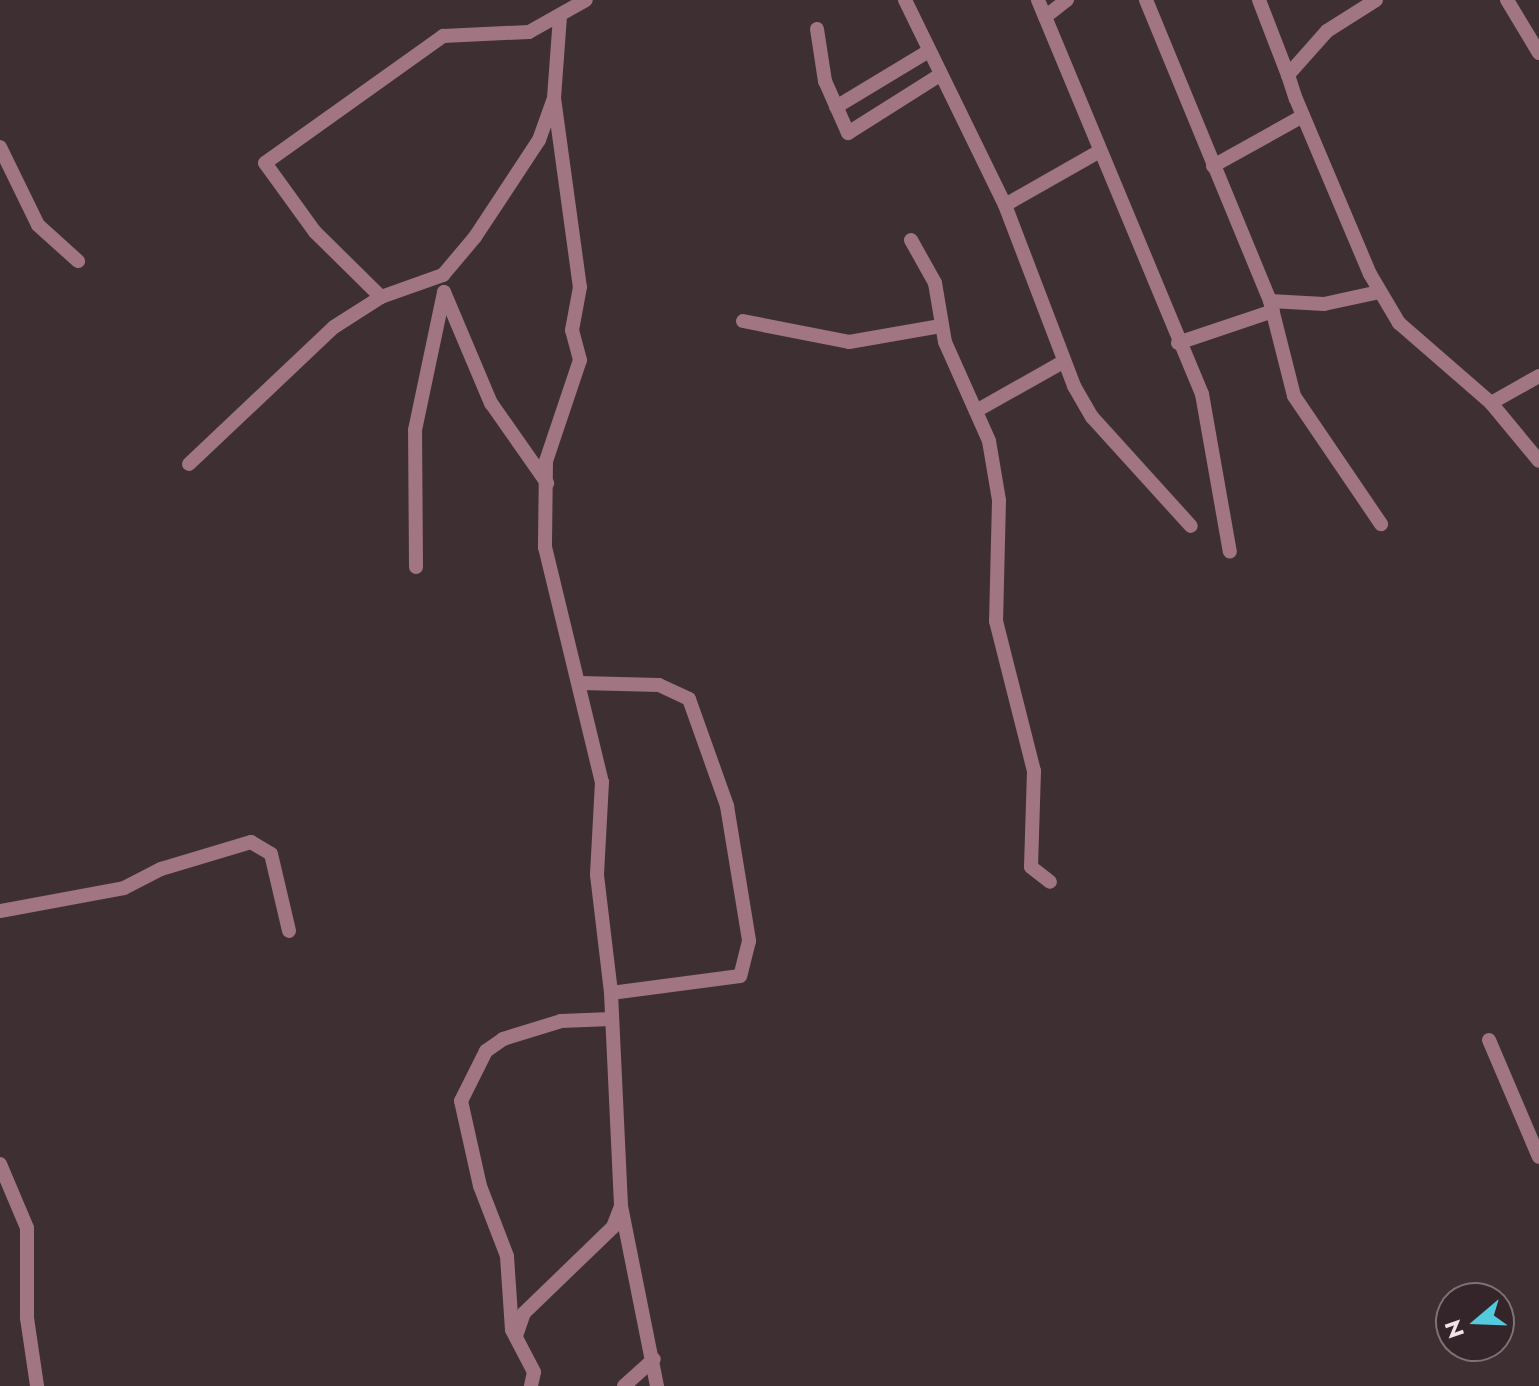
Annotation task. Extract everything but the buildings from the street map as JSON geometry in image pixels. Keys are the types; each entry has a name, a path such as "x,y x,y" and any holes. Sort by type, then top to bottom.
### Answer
{"street":[{"path":"381,297 315,232 265,163 443,36 529,32 586,0"},
{"path":"905,0 938,76 1005,205 1063,362 1092,417 1191,526"},
{"path":"1038,0 1178,343 1202,394 1230,552"},
{"path":"1045,17 1067,0"},
{"path":"1146,0 1272,306 1294,396 1381,524"},
{"path":"1259,0 1303,116 1379,292 1399,323 1491,403 1539,461"},
{"path":"1288,75 1327,31 1376,0"},
{"path":"1507,0 1539,53"},
{"path":"560,17 554,98 580,287 572,330 580,360 552,438 545,547 581,683 602,782 598,893 611,993 621,1206 657,1386"},
{"path":"817,29 836,107 852,133 938,76"},
{"path":"836,107 927,52"},
{"path":"189,464 334,327 381,297 443,275 529,159 554,98"},
{"path":"1213,166 1303,116"},
{"path":"0,147 38,225 78,261"},
{"path":"1005,205 1100,151"},
{"path":"911,240 935,283 941,326 976,411 999,500 1003,662 1034,771 1031,867 1050,882"},
{"path":"416,567 418,402 444,292 443,275"},
{"path":"444,292 491,403 547,483"},
{"path":"1178,343 1272,306 1324,304 1379,292"},
{"path":"743,321 849,342 941,326"},
{"path":"976,411 1063,362"},
{"path":"1491,403 1539,376"},
{"path":"581,683 659,685 689,699 727,806 749,941 740,976 611,993"},
{"path":"0,911 124,888 161,869 251,842 271,854 289,931"},
{"path":"531,1386 534,1372 516,1338 507,1256 463,1119 465,1088 486,1051 503,1039 561,1021 611,1019"},
{"path":"1489,1040 1539,1157"},
{"path":"0,1164 27,1228 27,1318 37,1386"},
{"path":"516,1338 524,1313 613,1227 621,1206"},
{"path":"624,1386 654,1359"}]}
